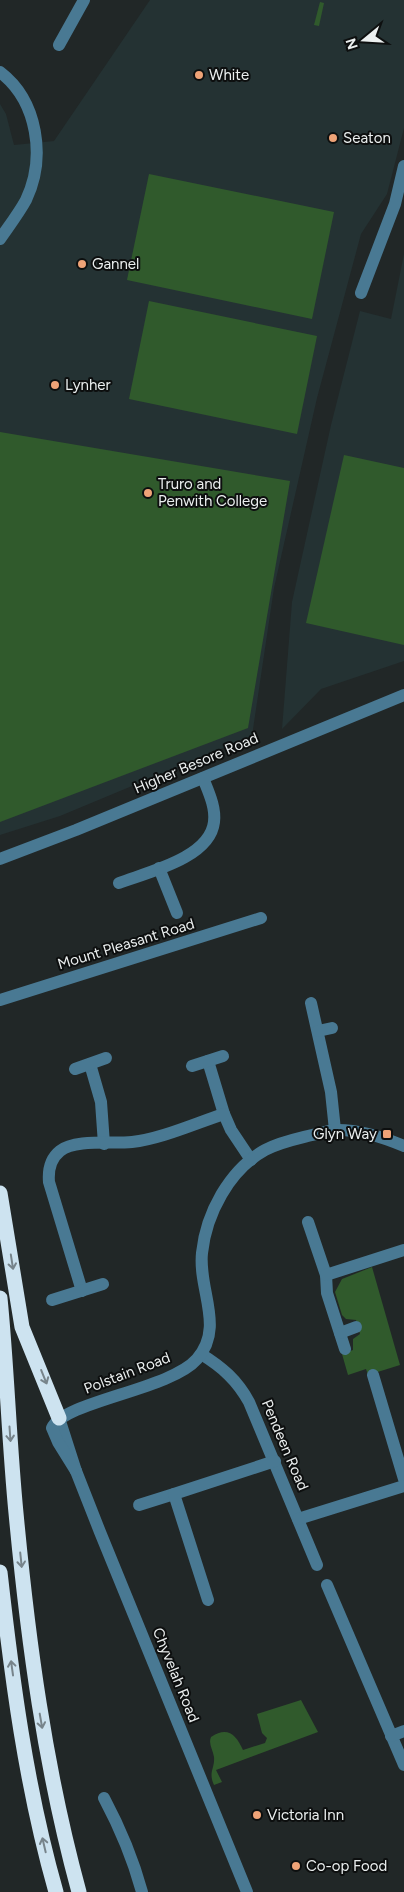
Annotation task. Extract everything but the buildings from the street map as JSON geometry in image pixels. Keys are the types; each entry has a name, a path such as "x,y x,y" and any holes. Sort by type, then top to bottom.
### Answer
{"highway":[{"path":"0,1193 22,1326 56,1423"},
{"path":"0,1298 16,1512 34,1678 55,1795 79,1892"},
{"path":"0,1572 17,1704 28,1769 43,1842 56,1892"}],"street":[{"path":"59,45 84,0"},
{"path":"0,72 13,85 27,108 36,136 37,155 34,178 26,200 0,239"},
{"path":"361,293 395,204 404,166"},
{"name":"Higher Besore Road","path":"0,859 76,830 404,695"},
{"path":"119,883 159,868 198,849 210,837 214,812 203,778"},
{"path":"159,868 177,912"},
{"name":"Mount Pleasant Road","path":"0,1000 262,918"},
{"path":"311,1003 331,1092 335,1130"},
{"path":"318,1031 332,1028"},
{"path":"192,1066 223,1056"},
{"path":"75,1069 106,1058"},
{"path":"208,1061 224,1114 231,1130 251,1160"},
{"path":"90,1064 101,1102 104,1144"},
{"path":"82,1290 48,1182 48,1172 54,1158 60,1151 69,1146 142,1140 224,1114"},
{"name":"Polstain Road","path":"56,1423 76,1410 137,1390 177,1373 196,1361 207,1343 210,1333 211,1319 203,1278 202,1255 208,1225 223,1193 232,1180 251,1160 276,1145 335,1130 366,1134 404,1146"},
{"path":"308,1222 326,1275 328,1293 345,1349"},
{"path":"326,1275 404,1250"},
{"path":"52,1300 103,1284"},
{"path":"340,1333 356,1328"},
{"name":"Pendeen Road","path":"201,1354 221,1367 243,1391 275,1461 317,1564"},
{"path":"373,1376 404,1479"},
{"name":"Chyvelah Road","path":"56,1423 247,1892"},
{"path":"139,1505 275,1461"},
{"path":"298,1518 404,1486"},
{"path":"174,1494 208,1600"},
{"path":"327,1585 404,1765"},
{"path":"391,1736 404,1731"},
{"path":"104,1798 135,1865 142,1892"}],"shaded area":[{"name":"Truro and Penwith College","path":"150,0 404,0 404,128 387,194 361,234 317,398 274,588 252,736 60,816 0,835 0,104 6,114 14,145 54,141"},
{"path":"404,254 404,661 321,689 282,729 292,602 331,425 360,311 391,319"}],"green space":[{"path":"320,2 324,3 319,26 314,25"},
{"path":"149,174 334,212 312,319 127,280"},
{"path":"149,301 317,336 297,434 129,399"},
{"path":"0,432 290,481 248,728 0,822"},
{"path":"344,455 404,468 404,645 306,623"},
{"path":"372,1267 400,1365 368,1375 366,1369 348,1375 342,1354 353,1350 353,1339 360,1334 356,1320 346,1319 342,1315 335,1292 342,1279"},
{"path":"301,1700 318,1732 216,1770 222,1782 214,1785 212,1774 214,1757 210,1745 211,1737 222,1732 230,1733 243,1750 265,1743 267,1738 262,1733 257,1714"}],"place":[{"name":"White","path":"199,75"},
{"name":"Seaton","path":"333,138"},
{"name":"Gannel","path":"82,264"},
{"name":"Lynher","path":"55,385"},
{"name":"Truro and Penwith College","path":"148,493"},
{"name":"Glyn Way","path":"387,1134"},
{"name":"Victoria Inn","path":"257,1815"},
{"name":"Co-op Food","path":"296,1866"}]}
